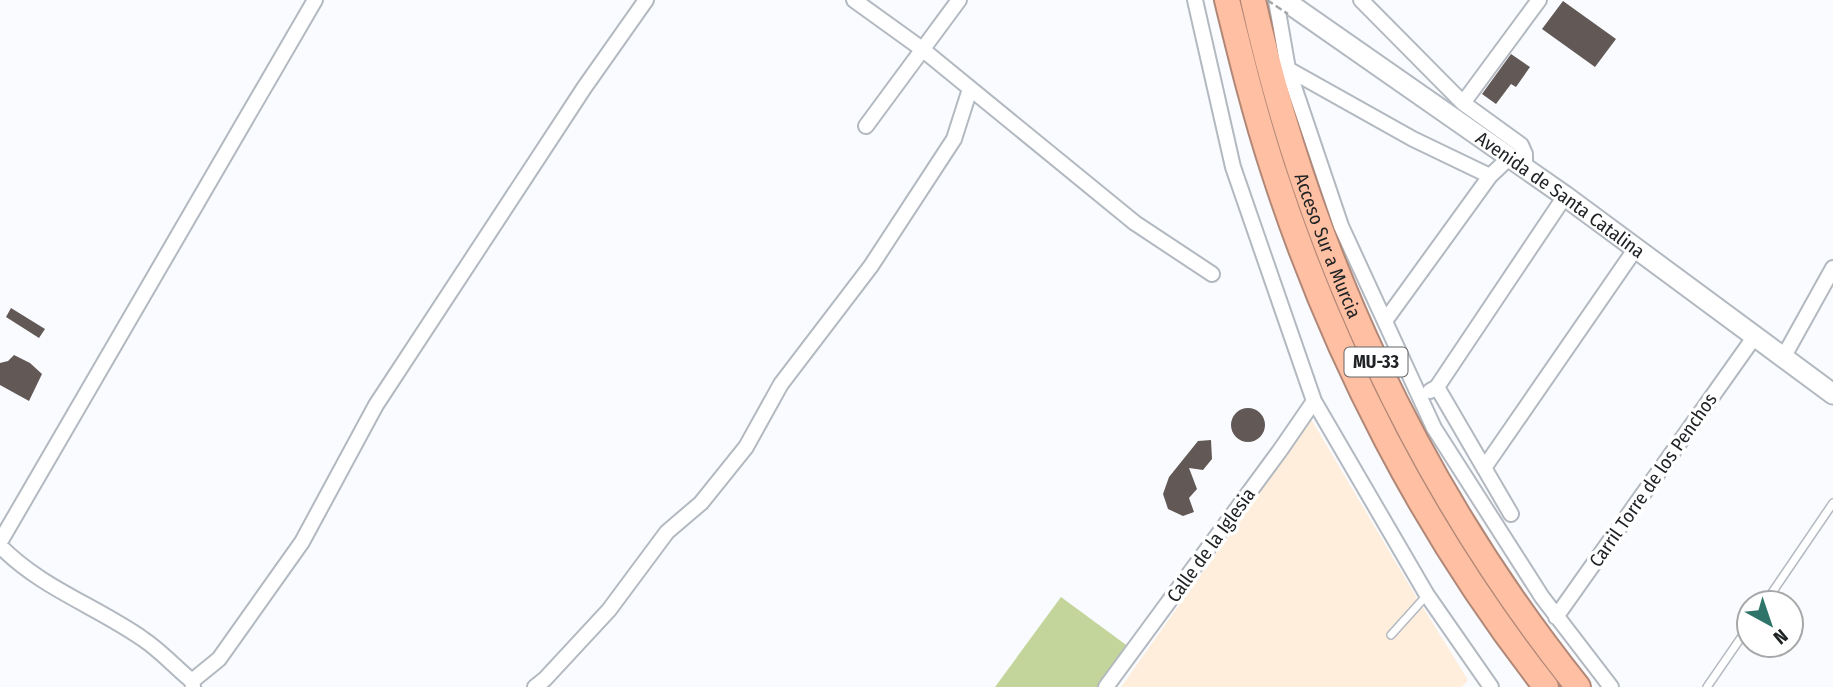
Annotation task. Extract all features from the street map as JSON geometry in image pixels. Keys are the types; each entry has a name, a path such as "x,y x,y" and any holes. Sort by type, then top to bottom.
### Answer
{"highway":[{"name":"Acceso Sur a Murcia","path":"1227,0 1276,177 1303,256 1348,362 1391,448 1462,569 1546,687"},
{"name":"Acceso Sur a Murcia","path":"1253,0 1278,104 1306,191 1326,247 1372,353 1412,434 1480,550 1532,627 1578,687"}],"main road":[{"name":"Avenida de Santa Catalina","path":"1285,5 1565,196 1833,394"}],"street":[{"path":"315,0 0,544 17,563 63,594 144,639 192,684 219,659 302,542 376,405 576,99 646,0"},
{"path":"854,0 922,49 1135,223 1212,274"},
{"path":"866,126 959,0"},
{"path":"1361,0 1464,103 1521,145 1525,154 1518,163 1490,176 1385,321"},
{"path":"1464,103 1539,0"},
{"path":"1194,1 1234,167 1314,401 1427,595 1485,685"},
{"path":"1285,5 1288,69 1341,226 1434,428 1556,617 1611,687"},
{"path":"1288,69 1413,139 1490,176"},
{"path":"535,687 609,610 667,532 701,503 746,447 780,384 871,267 954,139 970,89"},
{"path":"1420,397 1437,387 1565,196"},
{"path":"1484,468 1636,248"},
{"path":"1784,356 1833,268"},
{"name":"Carril Torre de los Penchos","path":"1556,617 1750,343"},
{"path":"1437,387 1511,514"},
{"name":"Calle de la Iglesia","path":"1106,687 1314,401"},
{"path":"1451,456 1471,445"}],"lane":[{"path":"1775,589 1833,503"},
{"path":"1391,635 1427,595"},
{"path":"1707,687 1735,646"}],"path":[{"path":"1267,0 1285,5"}],"shaded area":[{"path":"1311,419 1468,680 1462,687 1121,687"}],"green space":[{"path":"1061,597 1133,650 1106,687 995,687"}],"building":[{"path":"1563,1 1616,39 1595,67 1542,29"},
{"path":"1511,54 1530,67 1516,87 1511,84 1496,104 1482,94"},
{"path":"11,308 45,329 39,338 6,317"},
{"path":"14,355 30,363 42,374 29,401 0,385 0,363 8,361"},
{"path":"1248,408 1260,413 1265,425 1260,437 1248,442 1236,437 1231,425 1236,413"},
{"path":"1211,440 1212,459 1203,470 1189,468 1197,489 1189,498 1194,512 1183,516 1168,509 1163,494 1169,477 1198,441"}]}
